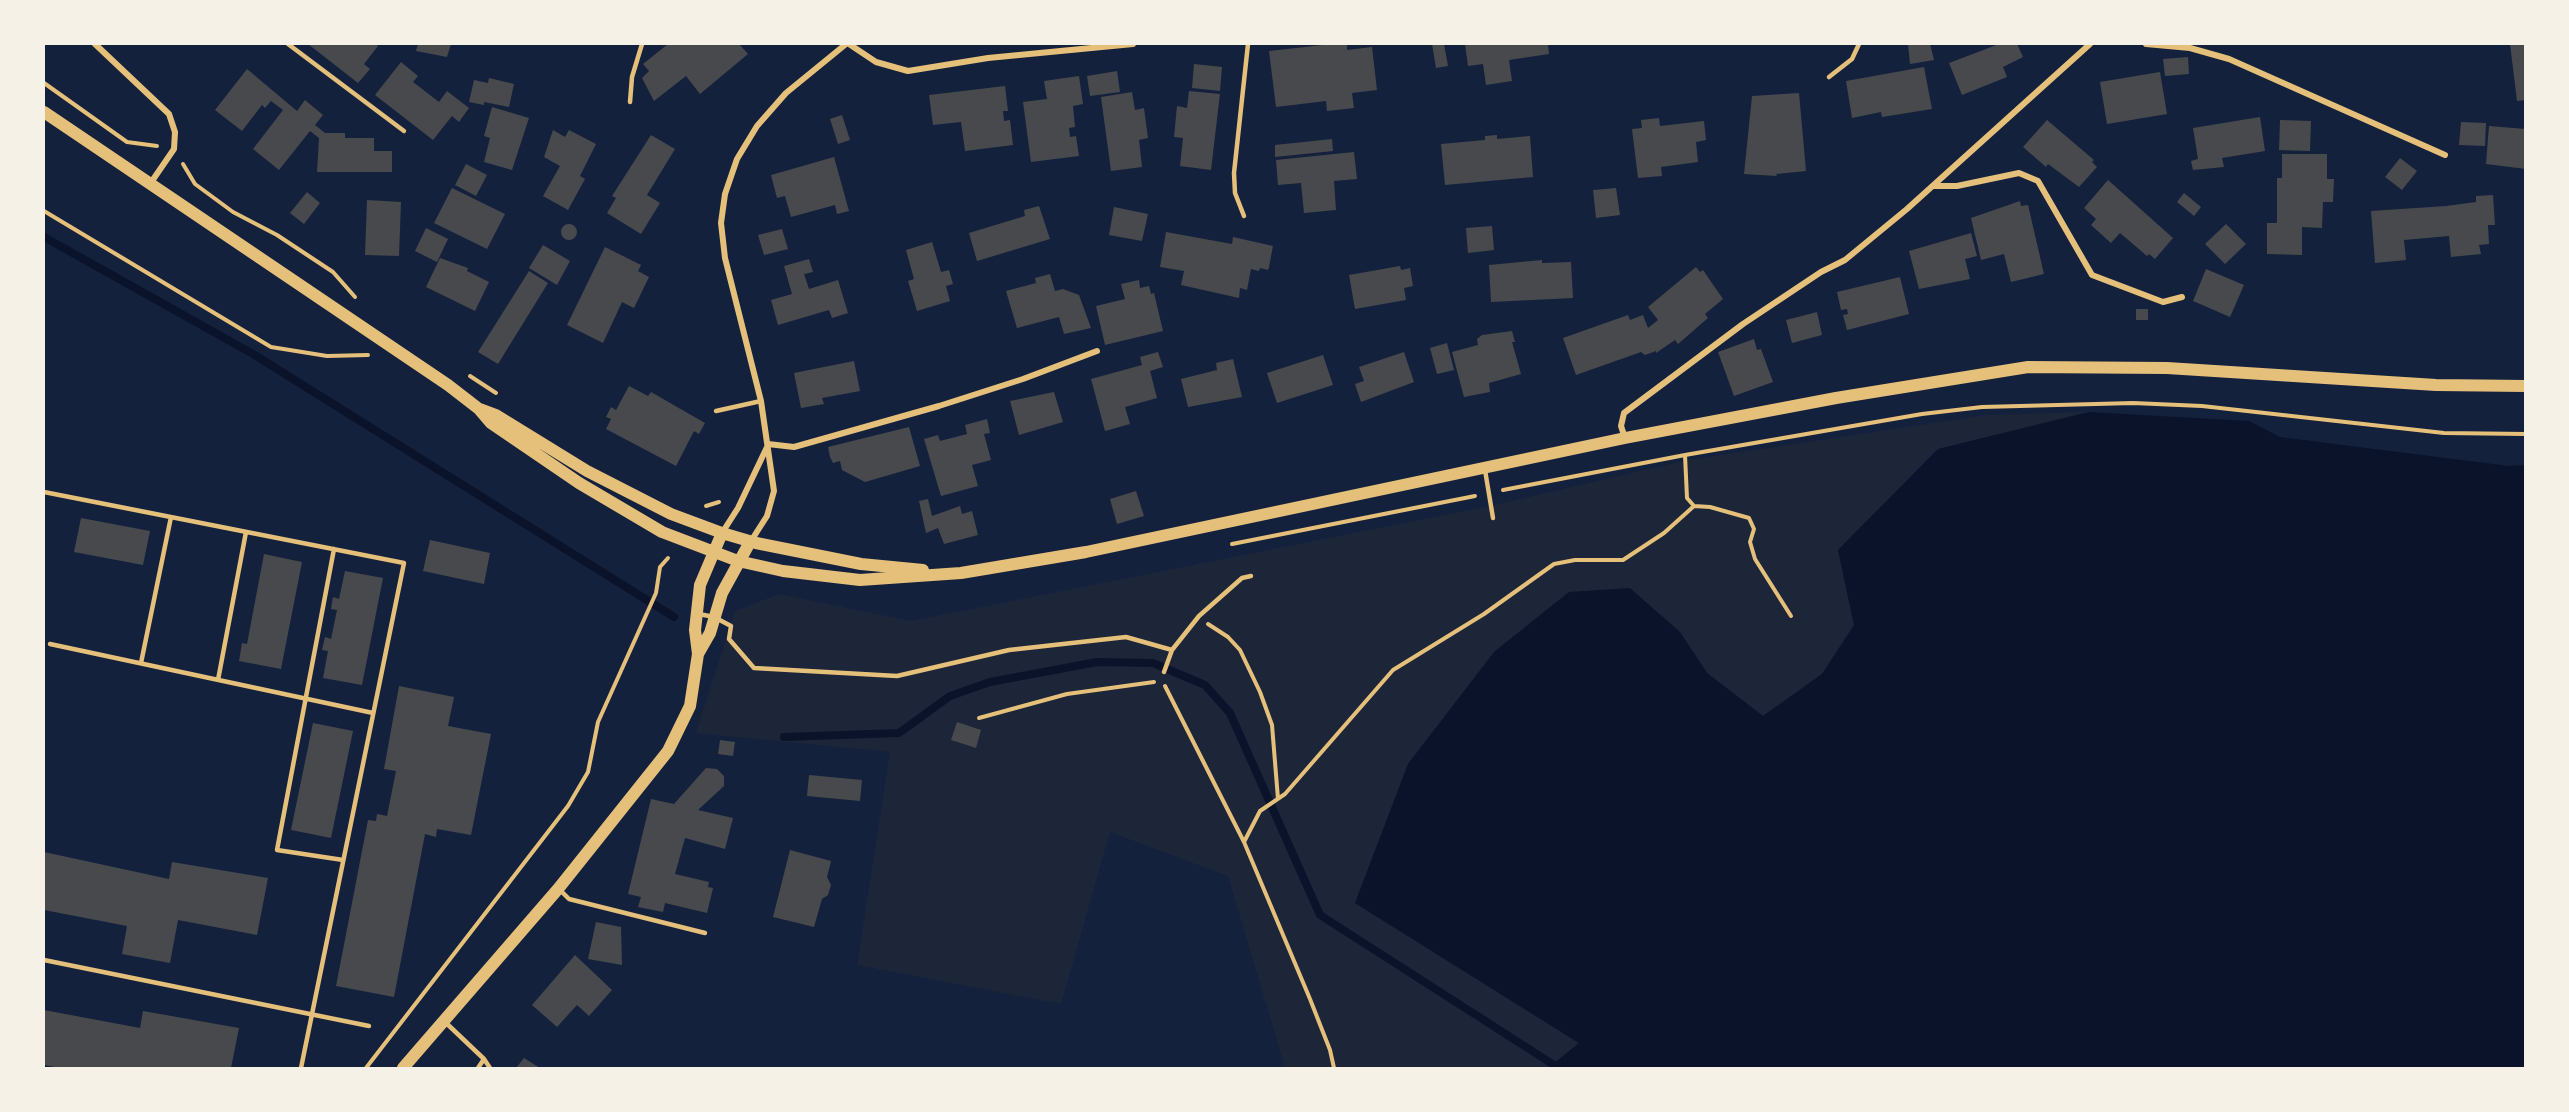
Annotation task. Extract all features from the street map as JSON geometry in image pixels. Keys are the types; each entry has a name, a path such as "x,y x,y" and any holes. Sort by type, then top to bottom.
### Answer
{"main road":[{"path":"44,112 479,409 496,415 587,471 671,514 750,542 861,564 961,573"},
{"path":"479,409 491,423 579,483 662,532 738,561 783,571 860,580 961,573 1156,538 1625,438 1836,398 2028,368 2168,368 2436,385 2526,386"},
{"path":"404,1068 558,889 668,751 690,706 698,654 696,613 700,585 722,533"},
{"path":"698,654 710,633 714,617 738,561 750,542"}],"street":[{"path":"95,44 168,114 175,132 174,149 150,184"},
{"path":"750,542 767,516 774,492 761,401 725,258 721,223 724,194 736,159 757,126 786,93 848,44 876,62 908,71 988,58 1132,44"},
{"path":"1625,438 1621,426 1624,413 1743,324 1821,272 1845,261 1933,186 2090,44"},
{"path":"2146,44 2190,48 2229,59 2445,155"},
{"path":"1933,186 1957,186 2019,173 2038,181 2092,275 2163,302 2182,297"},
{"path":"768,444 794,447 981,393 1097,351"},
{"path":"722,533 738,508 768,444"}],"lane":[{"path":"288,44 404,131"},
{"path":"630,102 632,77 642,44"},
{"path":"1244,216 1235,193 1234,173 1248,44"},
{"path":"1829,77 1852,59 1859,44"},
{"path":"716,411 761,401"},
{"path":"1485,469 1493,518"},
{"path":"44,492 404,563 301,1068"},
{"path":"141,663 171,517"},
{"path":"218,680 246,532"},
{"path":"334,549 277,850 343,861"},
{"path":"1164,672 1172,650 1199,616 1242,578 1251,576"},
{"path":"696,613 714,617 731,626 729,639 754,668 897,676 1009,650 1126,637 1172,650"},
{"path":"50,644 373,713"},
{"path":"558,889 569,899 705,933"},
{"path":"44,960 369,1026"},
{"path":"444,1021 484,1059 490,1068"},
{"path":"478,1068 484,1059"}],"path":[{"path":"44,83 127,142 174,149 195,184 233,212 277,235 333,272 354,297 364,304"},
{"path":"44,211 271,347 327,356 369,354"},
{"path":"463,371 502,397"},
{"path":"1232,544 1684,455 1922,414 1982,407 2069,403 2202,406 2433,432 2526,434"},
{"path":"1684,455 1687,498 1694,506 1710,507 1749,518 1754,529 1750,542 1755,559 1791,616"},
{"path":"699,509 719,502"},
{"path":"1244,842 1260,811 1276,801 1299,780 1393,670 1484,614 1554,564 1575,560 1623,560 1664,533 1694,506"},
{"path":"366,1068 568,806 588,772 602,713 656,593 660,567 668,558"},
{"path":"1199,616 1228,637 1249,666 1272,724 1276,801"},
{"path":"979,718 1067,694 1164,681 1244,842 1310,999 1330,1050 1334,1068"}],"shaded area":[{"path":"2089,412 1938,449 1838,550 1854,625 1822,674 1763,716 1707,673 1680,632 1569,592 1494,652 1408,764 1355,903 1580,1044 1548,1068 1285,1068 1228,876 1110,832 1061,1004 857,965 890,752 696,733 735,611 779,594 911,621 1490,506 1688,460 1986,415"},
{"path":"2089,412 2249,421 2280,437 2509,466 2525,465 2525,1068 1548,1068 1579,1043 1355,903 1408,764 1494,652 1569,592 1630,588 1680,632 1707,673 1763,716 1822,674 1854,625 1838,550 1938,449"}],"building":[{"path":"308,44 375,44 378,46 364,64 370,69 358,83"},
{"path":"418,44 451,44 447,57 416,51"},
{"path":"668,44 739,44 748,54 700,94 686,76 654,101 642,78 649,71 643,64"},
{"path":"1347,44 1347,50 1372,47 1377,90 1352,93 1354,108 1327,111 1326,101 1276,107 1269,51"},
{"path":"1432,44 1444,44 1448,66 1436,68"},
{"path":"1465,44 1548,44 1549,54 1509,60 1512,81 1486,85 1483,64 1468,66"},
{"path":"1908,44 1930,44 1934,60 1910,64"},
{"path":"1999,44 2017,44 2023,57 2003,67 2007,77 1962,95 1949,63"},
{"path":"2510,44 2526,44 2526,100 2517,101"},
{"path":"2188,57 2189,74 2165,76 2163,59"},
{"path":"401,62 418,76 413,82 439,102 447,91 469,108 459,122 452,116 433,140 375,95"},
{"path":"1194,64 1222,67 1220,91 1192,88"},
{"path":"1924,67 1932,109 1882,117 1881,112 1852,118 1846,81"},
{"path":"247,69 297,111 305,100 323,115 315,125 325,133 345,133 345,138 374,138 374,151 392,151 392,172 317,172 319,138 310,131 279,170 253,149 283,110 271,101 265,108 262,105 242,131 215,110"},
{"path":"1117,71 1120,92 1090,96 1087,76"},
{"path":"2160,72 2167,114 2107,124 2100,82"},
{"path":"1079,76 1083,104 1073,106 1075,127 1069,128 1070,137 1076,136 1079,156 1031,162 1023,102 1047,99 1044,81"},
{"path":"489,78 514,84 509,107 484,102 484,105 469,102 474,80 488,83"},
{"path":"1005,86 1008,111 1003,111 1004,121 1010,120 1013,145 965,151 961,122 933,125 929,95"},
{"path":"1189,91 1220,94 1211,170 1180,166 1183,138 1174,137 1177,106 1187,108"},
{"path":"1132,92 1135,110 1144,108 1148,138 1139,140 1142,167 1111,171 1101,97"},
{"path":"1799,93 1806,171 1776,174 1777,176 1744,174 1752,96"},
{"path":"492,107 529,118 512,170 484,162 490,138 484,136"},
{"path":"842,115 850,140 838,144 830,119"},
{"path":"2260,117 2265,151 2222,158 2224,167 2193,170 2191,161 2198,159 2193,128"},
{"path":"1659,118 1660,126 1704,121 1706,140 1696,142 1698,162 1661,167 1662,176 1638,178 1632,129 1642,128 1641,120"},
{"path":"2047,120 2094,160 2092,162 2097,167 2079,187 2048,164 2046,167 2023,147"},
{"path":"2280,120 2311,121 2310,151 2279,150"},
{"path":"2461,122 2486,123 2485,146 2459,145"},
{"path":"2489,126 2526,129 2526,169 2486,164"},
{"path":"553,130 565,137 569,130 596,144 580,176 585,179 568,210 543,196 560,166 544,157"},
{"path":"651,135 675,149 647,195 660,203 641,234 607,213 616,198 612,196"},
{"path":"1497,135 1497,139 1530,136 1533,177 1445,185 1441,144 1485,140 1485,136"},
{"path":"1332,139 1333,151 1275,157 1275,145"},
{"path":"1354,152 1357,179 1334,181 1336,210 1304,213 1301,183 1278,185 1276,160"},
{"path":"2282,154 2327,154 2327,179 2334,179 2333,202 2323,202 2322,228 2302,227 2302,255 2267,254 2267,223 2277,223 2277,178 2282,178"},
{"path":"834,157 849,211 837,214 835,205 791,217 785,196 777,198 771,175"},
{"path":"2400,158 2417,171 2402,190 2385,177"},
{"path":"466,164 487,175 476,196 455,185"},
{"path":"2108,180 2173,238 2155,259 2149,254 2147,256 2120,233 2111,243 2091,225 2096,219 2084,208"},
{"path":"452,188 505,214 487,249 434,223"},
{"path":"1616,188 1620,215 1596,218 1593,190"},
{"path":"307,192 320,203 304,224 290,213"},
{"path":"2184,193 2201,207 2194,216 2177,202"},
{"path":"2493,195 2495,225 2488,225 2489,244 2479,245 2481,254 2451,257 2449,236 2404,240 2406,260 2375,263 2371,211 2446,206 2476,202 2476,196"},
{"path":"367,200 401,202 399,256 365,255"},
{"path":"2020,201 2021,206 2028,205 2044,274 2011,282 2004,254 1981,260 1971,218"},
{"path":"1039,206 1050,239 977,261 969,233 1025,216 1024,210"},
{"path":"1114,207 1148,214 1142,241 1109,235"},
{"path":"569,224 577,232 569,240 561,232"},
{"path":"2226,224 2246,244 2225,264 2205,244"},
{"path":"1492,226 1494,250 1468,253 1466,228"},
{"path":"426,228 448,239 437,262 415,251"},
{"path":"782,229 788,249 764,255 758,235"},
{"path":"1166,232 1232,244 1233,237 1273,246 1268,270 1251,269 1247,290 1240,288 1239,298 1181,285 1184,271 1160,267"},
{"path":"1971,233 1977,256 1965,259 1970,279 1919,289 1909,251"},
{"path":"932,242 941,272 949,270 953,284 946,286 950,301 917,311 908,281 914,279 906,250"},
{"path":"543,245 570,261 557,285 529,268"},
{"path":"605,247 641,265 638,271 649,277 634,308 622,302 603,343 567,325"},
{"path":"440,258 468,268 467,271 489,282 475,311 426,287"},
{"path":"809,259 813,272 804,274 809,289 838,280 848,313 832,318 829,310 778,325 771,300 792,294 784,266"},
{"path":"1542,260 1542,263 1571,262 1573,298 1491,302 1489,265"},
{"path":"1400,266 1401,270 1410,268 1413,286 1404,288 1406,300 1355,309 1349,275"},
{"path":"1696,267 1700,272 1703,270 1723,299 1705,314 1708,318 1678,344 1675,340 1656,353 1656,351 1645,355 1641,352 1576,375 1563,338 1628,315 1630,320 1643,315 1648,328 1658,320 1648,307"},
{"path":"2206,269 2244,285 2230,317 2193,301"},
{"path":"529,271 548,283 498,364 478,352"},
{"path":"1050,274 1055,291 1063,289 1079,295 1091,328 1064,334 1059,317 1017,328 1006,291 1036,283 1035,278"},
{"path":"1900,277 1909,314 1847,330 1843,315 1848,314 1847,309 1841,310 1837,292"},
{"path":"1139,280 1140,288 1149,286 1151,294 1154,293 1163,331 1105,345 1096,306 1125,299 1121,284"},
{"path":"2136,309 2148,309 2148,320 2136,320"},
{"path":"1817,312 1822,335 1792,343 1786,320"},
{"path":"1512,331 1515,342 1512,342 1521,374 1489,383 1490,392 1464,397 1452,352 1478,345 1477,339 1482,335"},
{"path":"1754,339 1757,350 1761,349 1773,382 1734,396 1718,352"},
{"path":"1447,343 1454,370 1437,374 1430,348"},
{"path":"1158,352 1163,367 1150,371 1157,398 1125,407 1130,424 1105,431 1091,379 1142,365 1140,357"},
{"path":"1404,352 1414,382 1361,402 1355,384 1364,381 1359,367"},
{"path":"1323,355 1333,385 1277,403 1267,373"},
{"path":"1233,359 1242,397 1188,407 1181,379 1217,370 1216,363"},
{"path":"854,361 860,391 822,398 824,404 801,408 794,373"},
{"path":"629,386 648,396 651,392 705,423 699,434 694,431 676,466 606,429 611,419 606,417 611,407 616,410"},
{"path":"1054,392 1063,422 1019,435 1010,401"},
{"path":"987,419 990,433 984,434 991,460 972,465 978,486 941,496 924,439 938,435 940,441 967,434 965,425"},
{"path":"909,427 920,466 865,482 842,470 840,461 833,463 830,457 828,447"},
{"path":"1136,491 1144,516 1117,524 1110,499"},
{"path":"928,499 932,516 960,506 962,514 972,511 978,535 944,544 938,528 926,533 919,501"},
{"path":"81,518 150,531 143,565 74,552"},
{"path":"430,540 490,553 484,584 423,571"},
{"path":"264,554 302,562 281,669 239,661 242,643 247,644"},
{"path":"345,571 383,578 362,685 323,678 328,651 322,650 325,637 331,639 337,610 331,609 333,597 339,599"},
{"path":"399,686 454,697 448,726 491,734 471,835 437,829 436,837 425,834 394,997 336,986 368,820 376,821 377,814 387,816 396,771 384,769"},
{"path":"957,722 981,730 976,748 951,740"},
{"path":"313,723 353,731 331,838 291,830"},
{"path":"720,740 735,742 733,756 718,754"},
{"path":"706,768 717,769 724,776 724,786 698,810 733,818 725,849 685,838 675,874 709,882 708,887 713,888 707,913 665,903 663,912 638,907 641,897 628,894 651,799 674,804"},
{"path":"809,775 862,780 860,801 807,796"},
{"path":"790,850 831,861 827,877 831,885 828,895 822,899 814,927 773,917"},
{"path":"44,852 169,879 172,862 268,878 257,935 178,920 170,963 122,954 127,926 44,910"},
{"path":"596,922 621,927 622,965 588,959"},
{"path":"575,955 612,990 589,1016 577,1005 557,1027 532,1005"},
{"path":"44,1010 140,1028 143,1011 239,1028 231,1068 61,1068 44,1065"},
{"path":"524,1058 540,1068 516,1068"}],"waterway":[{"path":"44,237 253,354 674,617"},
{"path":"784,737 899,733 950,696 990,682 1097,662 1153,663 1205,685 1230,713 1320,915 1554,1065"}]}
